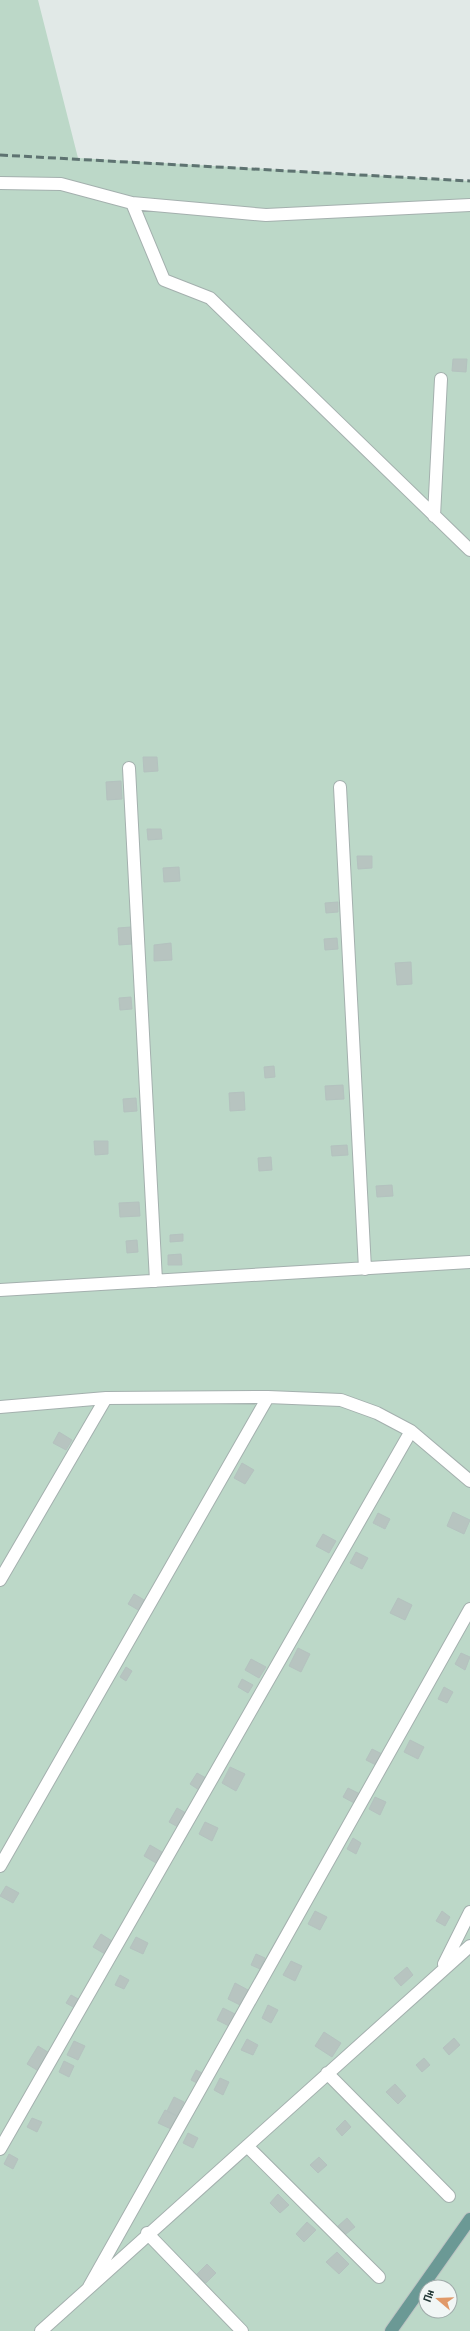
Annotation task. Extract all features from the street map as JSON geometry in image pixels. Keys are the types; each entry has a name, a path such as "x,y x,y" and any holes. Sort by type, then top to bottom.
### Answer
{"main road":[{"path":"391,2331 470,2219"}],"lane":[{"path":"0,183 62,184 132,203 266,215 470,205"},
{"path":"132,203 164,280 210,298 470,550"},
{"path":"434,516 441,379"},
{"path":"129,768 156,1281"},
{"path":"340,787 365,1268"},
{"path":"0,1290 470,1262"},
{"path":"0,1866 268,1397"},
{"path":"0,1407 106,1398 268,1397 341,1400 377,1413 411,1431 470,1481"},
{"path":"0,1580 106,1398"},
{"path":"0,2149 411,1431"},
{"path":"89,2287 470,1610"},
{"path":"441,1970 470,1912"},
{"path":"47,2329 89,2287 148,2233 247,2146 441,1970 470,1946"},
{"path":"327,2073 450,2196"},
{"path":"247,2146 379,2277"},
{"path":"148,2233 242,2331"}],"green space":[{"path":"0,0 38,0 78,158 470,181 470,2331 0,2331"}],"building":[{"path":"453,359 467,359 466,372 452,371"},
{"path":"143,757 157,757 158,771 144,772"},
{"path":"121,781 122,799 107,800 106,782"},
{"path":"147,829 161,829 162,839 148,840"},
{"path":"357,856 372,856 372,868 358,869"},
{"path":"179,867 180,881 164,882 163,868"},
{"path":"338,902 338,912 326,913 325,903"},
{"path":"131,927 132,944 119,945 118,928"},
{"path":"337,938 338,949 325,950 324,939"},
{"path":"171,943 172,960 154,961 154,945"},
{"path":"411,962 412,984 397,985 395,963"},
{"path":"131,997 132,1009 120,1010 119,998"},
{"path":"274,1066 275,1077 265,1078 264,1067"},
{"path":"343,1085 344,1099 326,1100 325,1086"},
{"path":"244,1092 245,1110 230,1111 229,1093"},
{"path":"136,1098 137,1111 124,1112 123,1099"},
{"path":"94,1141 108,1141 108,1154 95,1155"},
{"path":"347,1145 348,1155 332,1156 331,1146"},
{"path":"271,1157 272,1170 259,1171 258,1158"},
{"path":"392,1185 393,1196 377,1197 376,1186"},
{"path":"139,1202 140,1216 120,1217 119,1203"},
{"path":"183,1234 183,1241 170,1242 170,1235"},
{"path":"137,1240 138,1252 127,1253 126,1241"},
{"path":"181,1254 182,1265 168,1265 168,1255"},
{"path":"59,1432 72,1440 66,1450 53,1443"},
{"path":"242,1463 254,1470 245,1484 234,1478"},
{"path":"453,1512 470,1520 464,1534 447,1526"},
{"path":"378,1513 390,1519 385,1529 373,1523"},
{"path":"323,1534 336,1541 329,1553 316,1546"},
{"path":"356,1552 368,1558 362,1569 350,1563"},
{"path":"134,1594 146,1601 140,1611 128,1604"},
{"path":"398,1598 412,1605 405,1620 390,1613"},
{"path":"298,1648 310,1654 301,1672 289,1666"},
{"path":"461,1653 470,1657 465,1670 455,1664"},
{"path":"251,1659 266,1667 259,1678 245,1670"},
{"path":"126,1667 132,1671 126,1681 120,1677"},
{"path":"242,1679 253,1685 248,1693 238,1687"},
{"path":"444,1687 453,1692 447,1703 438,1699"},
{"path":"410,1740 424,1747 418,1759 404,1752"},
{"path":"372,1749 382,1754 376,1765 366,1760"},
{"path":"230,1767 245,1774 236,1791 222,1783"},
{"path":"197,1773 206,1778 199,1790 190,1784"},
{"path":"348,1788 360,1794 356,1804 343,1797"},
{"path":"375,1797 386,1802 380,1815 369,1809"},
{"path":"177,1808 186,1813 178,1827 169,1822"},
{"path":"205,1822 218,1828 212,1841 199,1834"},
{"path":"353,1838 361,1843 356,1854 347,1849"},
{"path":"150,1845 162,1852 156,1863 144,1856"},
{"path":"6,1886 19,1893 13,1903 0,1896"},
{"path":"315,1911 327,1917 320,1930 308,1924"},
{"path":"442,1911 450,1917 445,1926 436,1921"},
{"path":"101,1934 112,1941 105,1954 93,1947"},
{"path":"136,1937 148,1943 143,1954 130,1948"},
{"path":"256,1954 265,1958 260,1969 251,1965"},
{"path":"291,1961 302,1966 295,1981 283,1975"},
{"path":"407,1967 413,1975 401,1986 394,1978"},
{"path":"120,1975 129,1980 124,1989 115,1985"},
{"path":"235,1983 248,1990 240,2005 228,1999"},
{"path":"71,1995 80,2000 75,2008 66,2003"},
{"path":"268,2005 278,2010 271,2023 262,2018"},
{"path":"223,2008 235,2014 229,2026 217,2020"},
{"path":"324,2032 341,2043 332,2057 315,2046"},
{"path":"454,2038 460,2045 449,2055 443,2048"},
{"path":"247,2039 258,2045 253,2055 241,2050"},
{"path":"74,2041 85,2046 78,2060 67,2055"},
{"path":"38,2046 51,2054 40,2072 27,2064"},
{"path":"424,2058 430,2065 422,2072 416,2065"},
{"path":"64,2061 74,2066 69,2077 59,2072"},
{"path":"196,2070 204,2074 199,2084 191,2080"},
{"path":"220,2078 229,2082 223,2095 214,2090"},
{"path":"395,2084 406,2096 398,2104 386,2092"},
{"path":"174,2097 184,2102 177,2116 167,2111"},
{"path":"165,2110 177,2116 171,2129 158,2123"},
{"path":"32,2118 42,2122 37,2132 27,2127"},
{"path":"345,2120 351,2127 342,2136 336,2129"},
{"path":"188,2133 198,2138 193,2148 183,2143"},
{"path":"9,2154 18,2159 13,2169 4,2164"},
{"path":"319,2157 327,2165 318,2173 310,2165"},
{"path":"278,2194 289,2205 280,2213 270,2203"},
{"path":"347,2218 355,2227 346,2234 338,2226"},
{"path":"307,2222 316,2230 304,2242 296,2234"},
{"path":"337,2252 349,2264 339,2274 326,2262"},
{"path":"207,2264 216,2273 206,2283 196,2275"}],"railway":[{"path":"0,155 470,181"}]}
